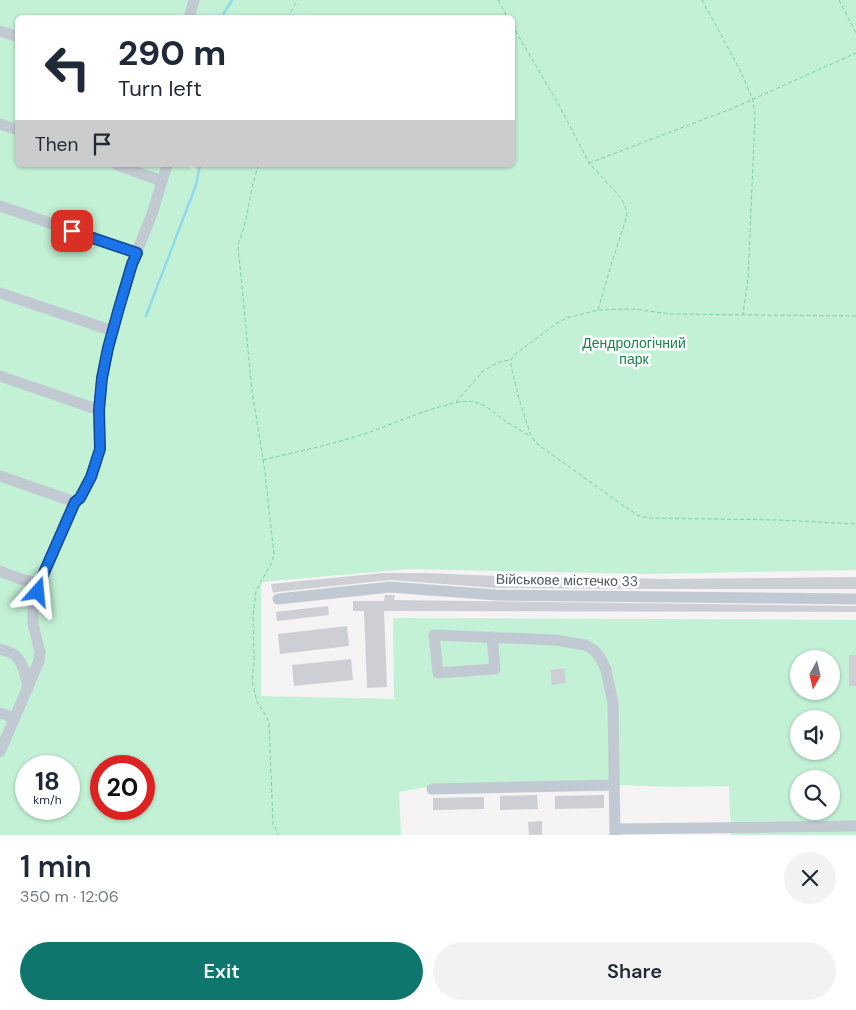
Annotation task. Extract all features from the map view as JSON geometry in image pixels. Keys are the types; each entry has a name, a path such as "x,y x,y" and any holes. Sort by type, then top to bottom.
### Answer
{"street":[{"path":"191,15 194,0"},
{"path":"0,31 15,36"},
{"path":"0,124 15,129"},
{"path":"123,167 162,181"},
{"path":"0,752 39,661 40,652 33,624 33,608 43,575 75,502 80,498 91,477 100,449 99,410 102,378 113,331 132,264 152,214 166,167"},
{"path":"0,206 137,253"},
{"path":"0,293 113,331"},
{"path":"0,376 99,410"},
{"path":"0,476 75,502"},
{"path":"0,571 31,581 36,581 43,575"},
{"name":"Військове містечко 33","path":"278,599 390,586 496,595 856,599"},
{"path":"492,637 495,669 438,673 434,635 492,637 555,640 585,645 594,650 602,659 608,678 612,703 615,832 856,826"},
{"path":"0,650 17,656 24,670 28,688"},
{"path":"0,713 15,718"},
{"path":"432,789 614,785"}],"path":[{"path":"290,15 297,0"},
{"path":"498,0 506,15"},
{"path":"702,0 739,68 753,100 755,117 748,279 743,315"},
{"path":"839,0 856,33"},
{"path":"515,30 589,163 622,199 626,212 625,222 598,310"},
{"path":"589,163 753,100 856,53"},
{"path":"258,167 254,176 245,224 238,246 252,391 263,460 274,554 254,599 252,616 254,662 252,681 257,702 268,722 273,824 279,835"},
{"path":"856,316 670,314 634,309 598,310 568,318 558,323 514,354 511,360 520,402 531,436 536,443 639,516 649,518 779,520 856,524"},
{"path":"456,403 484,371 499,362 511,360"},
{"path":"263,460 369,433 412,417 466,401 476,402 485,406 502,419 531,436"}],"green space":[{"name":"Дендрологічний парк","path":"0,0 856,0 856,570 647,574 408,569 261,582 261,696 394,699 393,618 856,620 856,835 731,835 729,786 432,786 399,792 401,835 0,835"}],"building":[{"path":"383,573 671,579 856,577 856,589 496,588 390,580 273,593 271,584"},
{"path":"385,595 395,595 394,600 856,606 856,612 384,611 387,687 367,688 364,611 353,611 353,601 384,601"},
{"path":"328,606 329,615 277,621 276,612"},
{"path":"347,626 349,646 280,654 278,634"},
{"path":"849,655 856,655 856,686 849,686"},
{"path":"351,659 353,680 294,686 292,665"},
{"path":"564,668 566,683 552,685 550,670"},
{"path":"537,795 538,809 500,810 500,796"},
{"path":"604,795 604,808 555,809 555,796"},
{"path":"484,797 484,809 433,810 433,798"},
{"path":"542,821 542,835 529,835 528,822"}],"waterway":[{"path":"223,15 232,0"},
{"path":"146,316 196,185 200,167"}],"route":[{"path":"38,592 43,575 75,502 80,498 91,477 100,449 99,410 102,378 119,308 137,253 72,231"}]}
